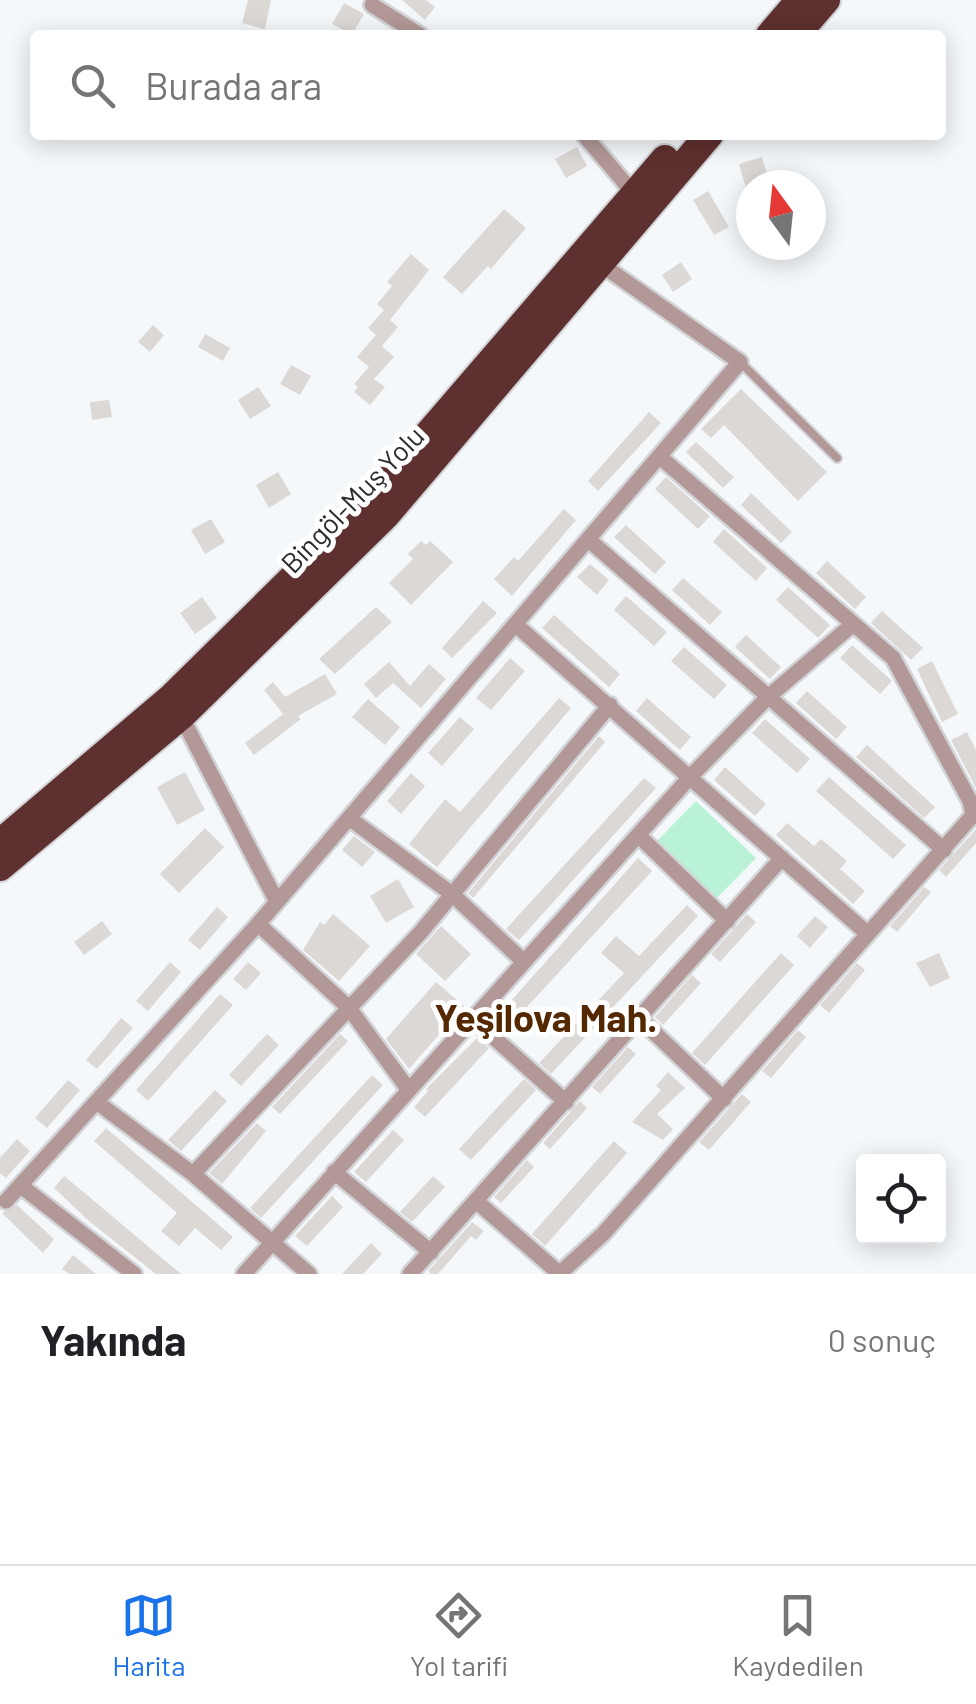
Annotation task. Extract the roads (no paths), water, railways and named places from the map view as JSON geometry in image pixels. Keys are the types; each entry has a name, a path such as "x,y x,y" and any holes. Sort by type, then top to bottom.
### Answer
{"highway":[{"path":"774,30 800,0"},
{"path":"800,30 826,0"},
{"name":"Bingöl-Muş Yolu","path":"0,843 176,706 369,503 681,140"},
{"name":"Bingöl-Muş Yolu","path":"0,867 386,514 705,140"}],"street":[{"path":"372,6 412,30"},
{"path":"588,140 634,194"},
{"path":"6,1201 258,924 740,362 602,265"},
{"path":"476,1201 560,1274 604,1234 973,815 970,801 893,658 660,457"},
{"path":"590,541 944,850"},
{"path":"516,625 868,934"},
{"path":"244,1274 691,776 768,696 852,625"},
{"path":"193,1174 452,894 610,704"},
{"path":"176,706 277,902"},
{"path":"350,818 452,894 522,960"},
{"path":"639,836 727,920"},
{"path":"410,1274 782,858"},
{"path":"258,924 349,1008 408,1088"},
{"path":"472,1018 566,1102"},
{"path":"640,1019 724,1099"},
{"path":"98,1103 193,1174 309,1274"},
{"path":"334,1172 431,1252"},
{"path":"21,1186 134,1274"}],"lane":[{"path":"740,362 837,458"}],"district":[{"name":"Yeşilova Mah.","path":"546,1017"}]}
